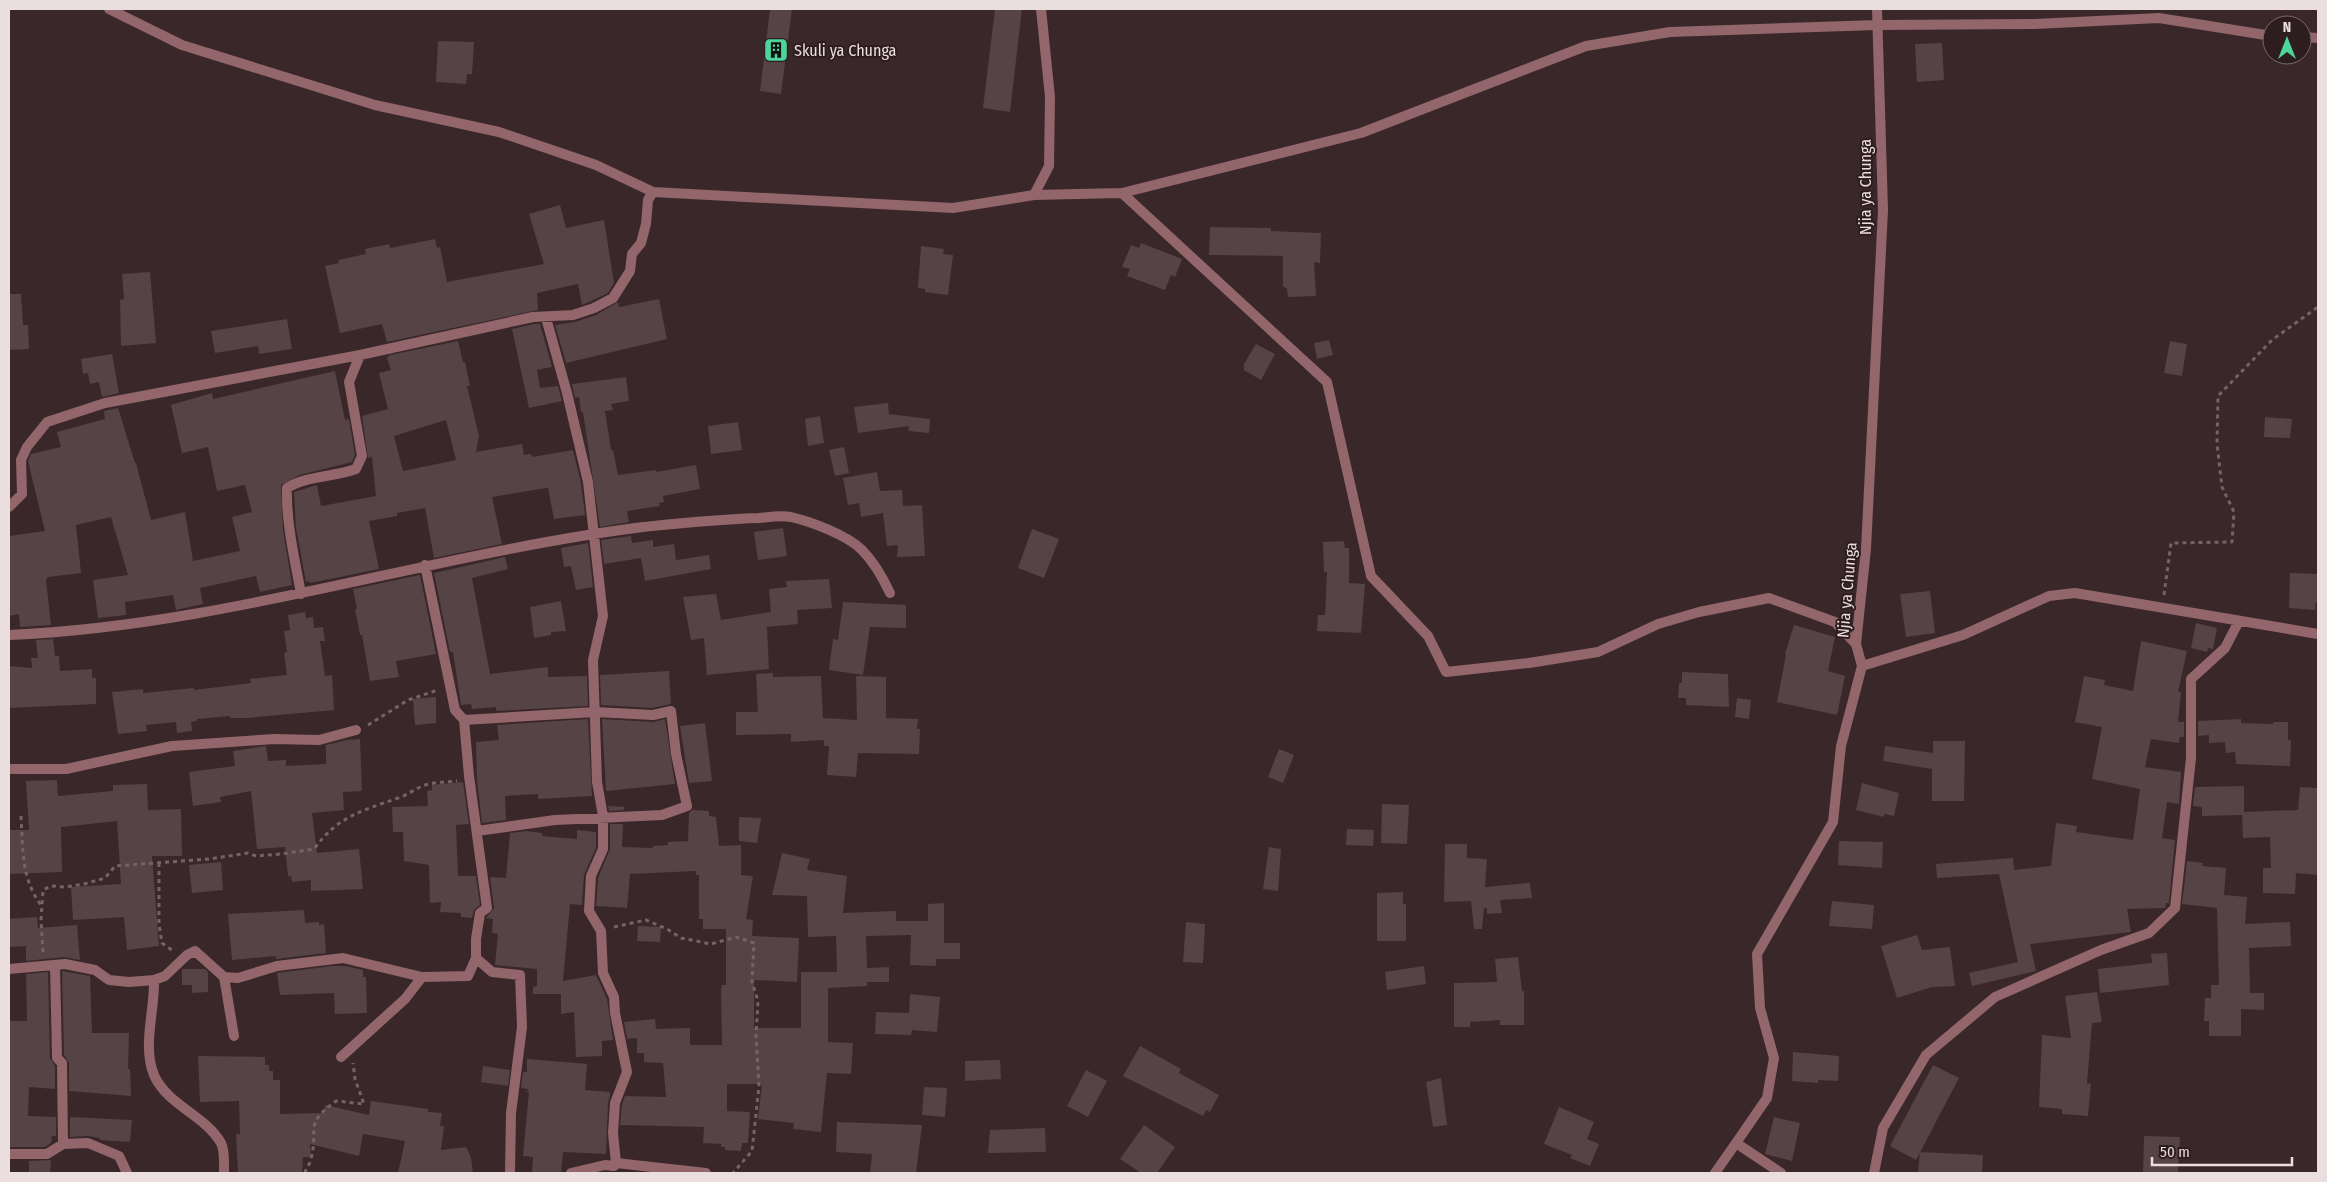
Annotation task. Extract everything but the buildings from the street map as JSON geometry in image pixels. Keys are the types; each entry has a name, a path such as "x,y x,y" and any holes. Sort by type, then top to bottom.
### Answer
{"street":[{"path":"109,9 182,45 375,105 498,132 596,165 652,192 953,208 1034,195 1122,193 1361,133 1586,46 1670,32 1877,25 2035,24 2159,18 2262,34"},
{"path":"1034,195 1049,166 1050,97 1041,9"},
{"name":"Njia ya Chunga","path":"1715,1173 1768,1098 1774,1058 1760,1008 1757,954 1833,822 1841,746 1862,666 1856,644 1866,549 1882,210 1877,9"},
{"path":"9,507 22,494 21,460 47,422 105,403 360,355 533,317 546,318 583,313 613,298 630,271 632,254 641,242 646,224 648,200 652,192"},
{"path":"1122,193 1327,382 1371,576 1428,636 1446,672 1529,663 1598,652 1658,624 1699,612 1769,598 1835,622 1856,644"},
{"path":"546,318 567,393 588,482 603,616 593,660 597,782 603,816 603,849 591,876 589,911 601,931 603,973 614,998 614,1013 627,1072 614,1102 613,1133 616,1163"},
{"path":"301,594 291,541 287,488 296,483 340,475 356,469 362,456 350,382 360,355"},
{"path":"9,635 67,632 154,620 301,594 425,566 593,534 662,525 789,516 833,532 861,549 882,578 890,593"},
{"path":"224,977 238,978 277,966 343,958 422,977 468,976 476,958 476,939 480,913 487,908 468,776 464,720 455,710 425,566"},
{"path":"1862,666 1963,635 2049,596 2075,593 2313,633 2318,626"},
{"path":"1874,1173 1882,1128 1926,1055 1994,997 2101,950 2149,933 2175,908 2191,758 2191,678 2225,648 2239,621"},
{"path":"464,720 595,712 653,715 671,711 676,754 687,806 662,816 603,816 540,821 476,831"},
{"path":"9,769 66,769 172,746 274,739 319,740 356,730"},
{"path":"9,970 65,964 95,970 109,980 129,982 154,980 165,976 187,954 195,951 224,977 234,1036"},
{"path":"476,958 492,972 520,975 522,1026 511,1113 510,1173"},
{"path":"55,965 56,1058 62,1063 63,1144"},
{"path":"341,1057 375,1024 405,999 422,977"},
{"path":"154,980 149,1056 155,1076 175,1102 211,1130 222,1144 224,1173"},
{"path":"9,1154 47,1154 63,1144 88,1143 119,1156 127,1173"},
{"path":"1736,1143 1781,1173"},
{"path":"571,1173 605,1165 614,1166 616,1163 706,1173"}],"path":[{"path":"2163,608 2171,543 2232,542 2234,512 2222,487 2217,444 2218,396 2272,340 2318,306"},
{"path":"356,730 378,720 408,700 450,687"},
{"path":"44,966 41,906 43,890 51,886 74,886 105,878 115,866 209,859 248,852 256,856 314,849 326,833 340,821 365,809 400,798 424,786 461,780 468,776"},
{"path":"21,816 24,868 31,892 41,906"},
{"path":"159,863 159,924 162,943 175,952 187,954"},
{"path":"601,931 646,920 667,929 681,938 711,944 736,937 754,943 752,982 758,1002 758,1096 752,1151 733,1173"},
{"path":"305,1173 311,1160 313,1129 320,1113 336,1101 364,1104 355,1079 351,1049"}],"place":[{"name":"Skuli ya Chunga","path":"776,50"}]}
